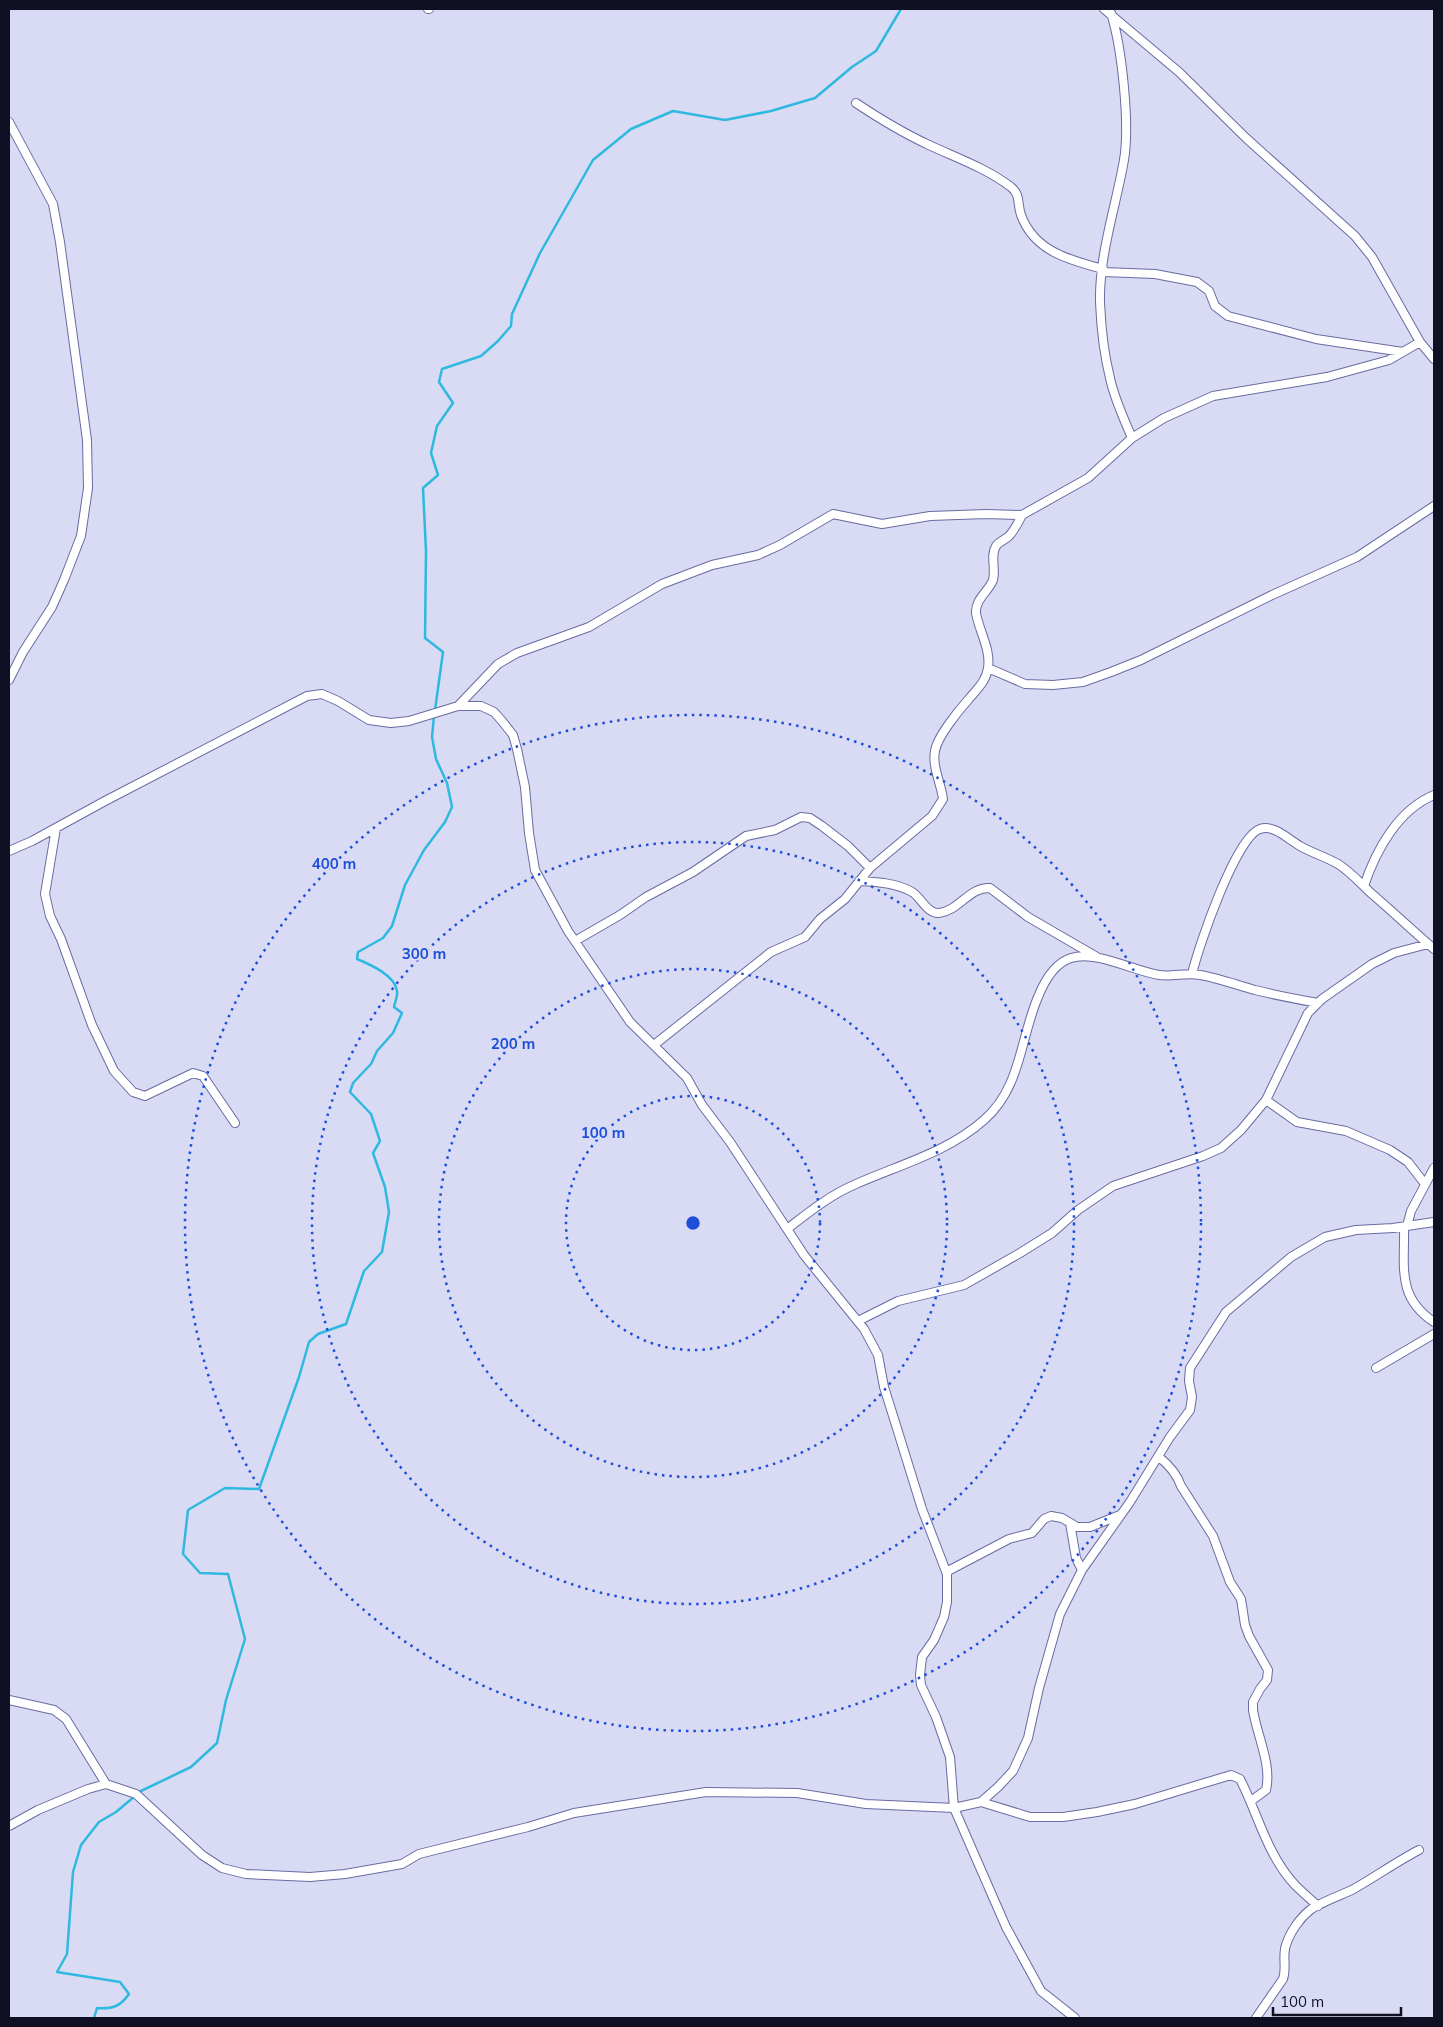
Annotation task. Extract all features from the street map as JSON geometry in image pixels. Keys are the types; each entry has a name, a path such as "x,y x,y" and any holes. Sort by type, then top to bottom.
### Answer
{"street":[{"path":"1104,9 1110,12 1179,72 1246,138 1355,236 1372,257 1420,342 1434,358"},
{"path":"1110,12 1121,66 1125,113 1124,158 1103,270 1100,301 1103,337 1110,379 1132,438"},
{"path":"856,103 888,125 974,164 1010,187 1016,192 1020,213 1028,230 1038,242 1050,251 1103,270 1155,274 1197,282 1209,291 1215,306 1228,316 1316,339 1403,352"},
{"path":"9,122 53,204 60,242 87,440 88,488 81,536 64,580 52,607 23,652 9,680"},
{"path":"458,706 498,664 516,653 589,626 662,584 712,565 758,554 780,545 833,514 882,524 930,516 1022,515 1088,478 1132,438 1164,418 1214,396 1327,377 1389,360 1420,342"},
{"path":"988,668 1025,684 1044,685 1083,682 1141,660 1272,595 1357,557 1434,506"},
{"path":"654,1045 771,952 805,937 820,919 845,899 870,868 932,816 943,799 936,772 935,750 942,735 968,699 977,692 985,679 988,668 987,650 976,612 978,603 993,581 996,568 993,557 995,548 1015,529 1022,515"},
{"path":"9,851 32,841 307,696 322,694 338,701 369,720 391,723 409,721 458,706 481,706 494,712 513,735 525,787 529,833 535,870 575,941 630,1022 687,1078 702,1105 730,1142 804,1255 864,1329 878,1355 884,1387 922,1509 946,1572 947,1602 944,1617 934,1640 922,1657 920,1675 921,1685 936,1717 950,1758 954,1808 1006,1927 1041,1991 1075,2018"},
{"path":"1364,886 1380,848 1398,822 1424,800 1434,795"},
{"path":"575,941 620,915 646,897 693,872 746,836 775,830 800,816 810,818 822,826 848,846 870,868"},
{"path":"1192,974 1197,954 1217,899 1246,839 1259,829 1268,827 1300,846 1338,864 1434,950"},
{"path":"56,828 45,894 48,909 61,939 92,1025 114,1071 133,1092 145,1096 198,1072 207,1080 235,1123"},
{"path":"859,881 902,887 914,893 934,913 940,913 956,907 976,890 990,888 1028,917 1101,959"},
{"path":"858,1321 898,1301 964,1285 1020,1254 1052,1233 1078,1210 1113,1186 1203,1156 1221,1148 1241,1130 1266,1100 1308,1013 1318,1003 1337,987 1372,964 1394,953 1428,944"},
{"path":"787,1229 820,1203 854,1184 948,1145 984,1120 1000,1102 1010,1086 1038,997 1055,968 1073,957 1114,961 1141,971 1160,975 1202,975 1279,996 1318,1003"},
{"path":"1266,1100 1297,1122 1346,1130 1390,1150 1408,1162 1425,1184"},
{"path":"1434,1168 1405,1226 1405,1286 1420,1312 1434,1322"},
{"path":"9,1826 38,1810 88,1789 106,1784 136,1794 202,1855 222,1868 246,1874 310,1877 345,1874 402,1864 419,1854 528,1827 574,1813 706,1792 796,1793 866,1804 954,1808 981,1802 1013,1771 1028,1738 1060,1614 1082,1570 1190,1410 1192,1397 1190,1368 1226,1312 1291,1257 1325,1238 1356,1230 1434,1222"},
{"path":"1376,1368 1434,1334"},
{"path":"1159,1457 1166,1462 1179,1479 1181,1486 1213,1536 1230,1582 1241,1599 1245,1625 1249,1636 1268,1670 1267,1680 1253,1702 1253,1710 1266,1761 1268,1783 1266,1790 1251,1801"},
{"path":"946,1572 1009,1539 1032,1533 1044,1519 1051,1516 1062,1518 1077,1527 1090,1527 1121,1514"},
{"path":"1070,1523 1074,1551 1082,1570"},
{"path":"9,1700 54,1710 66,1719 106,1784"},
{"path":"981,1802 1030,1817 1064,1817 1135,1804 1231,1775 1240,1779 1251,1801 1265,1839 1275,1857 1294,1884 1318,1906"},
{"path":"1256,2018 1283,1979 1285,1971 1284,1953 1290,1937 1311,1909 1354,1888 1388,1866 1419,1850"}],"waterway":[{"path":"435,710 443,652 425,638 426,551 423,488 438,475 431,453 437,426 453,403 439,382 442,369 481,356 511,326 512,314 540,253 593,160 631,129 673,111 725,120 771,111 815,98 852,67 876,51 901,9"},
{"path":"94,2018 97,2008 115,2006 122,2002 129,1994 120,1982 57,1972 67,1954 73,1872 81,1845 99,1822 116,1812 141,1791 191,1767 217,1743 226,1700 245,1639 228,1574 200,1573 183,1554 188,1510 225,1488 259,1489 299,1377 309,1342 318,1334 346,1324 364,1271 382,1252 389,1212 385,1187 373,1153 380,1141 371,1114 350,1092 353,1083 371,1064 377,1051 393,1033 402,1013 394,1007 397,993 392,980 381,971 357,959 358,952 383,938 392,926 405,885 424,850 445,822 452,807 447,783 436,759 432,737 434,716"}]}
